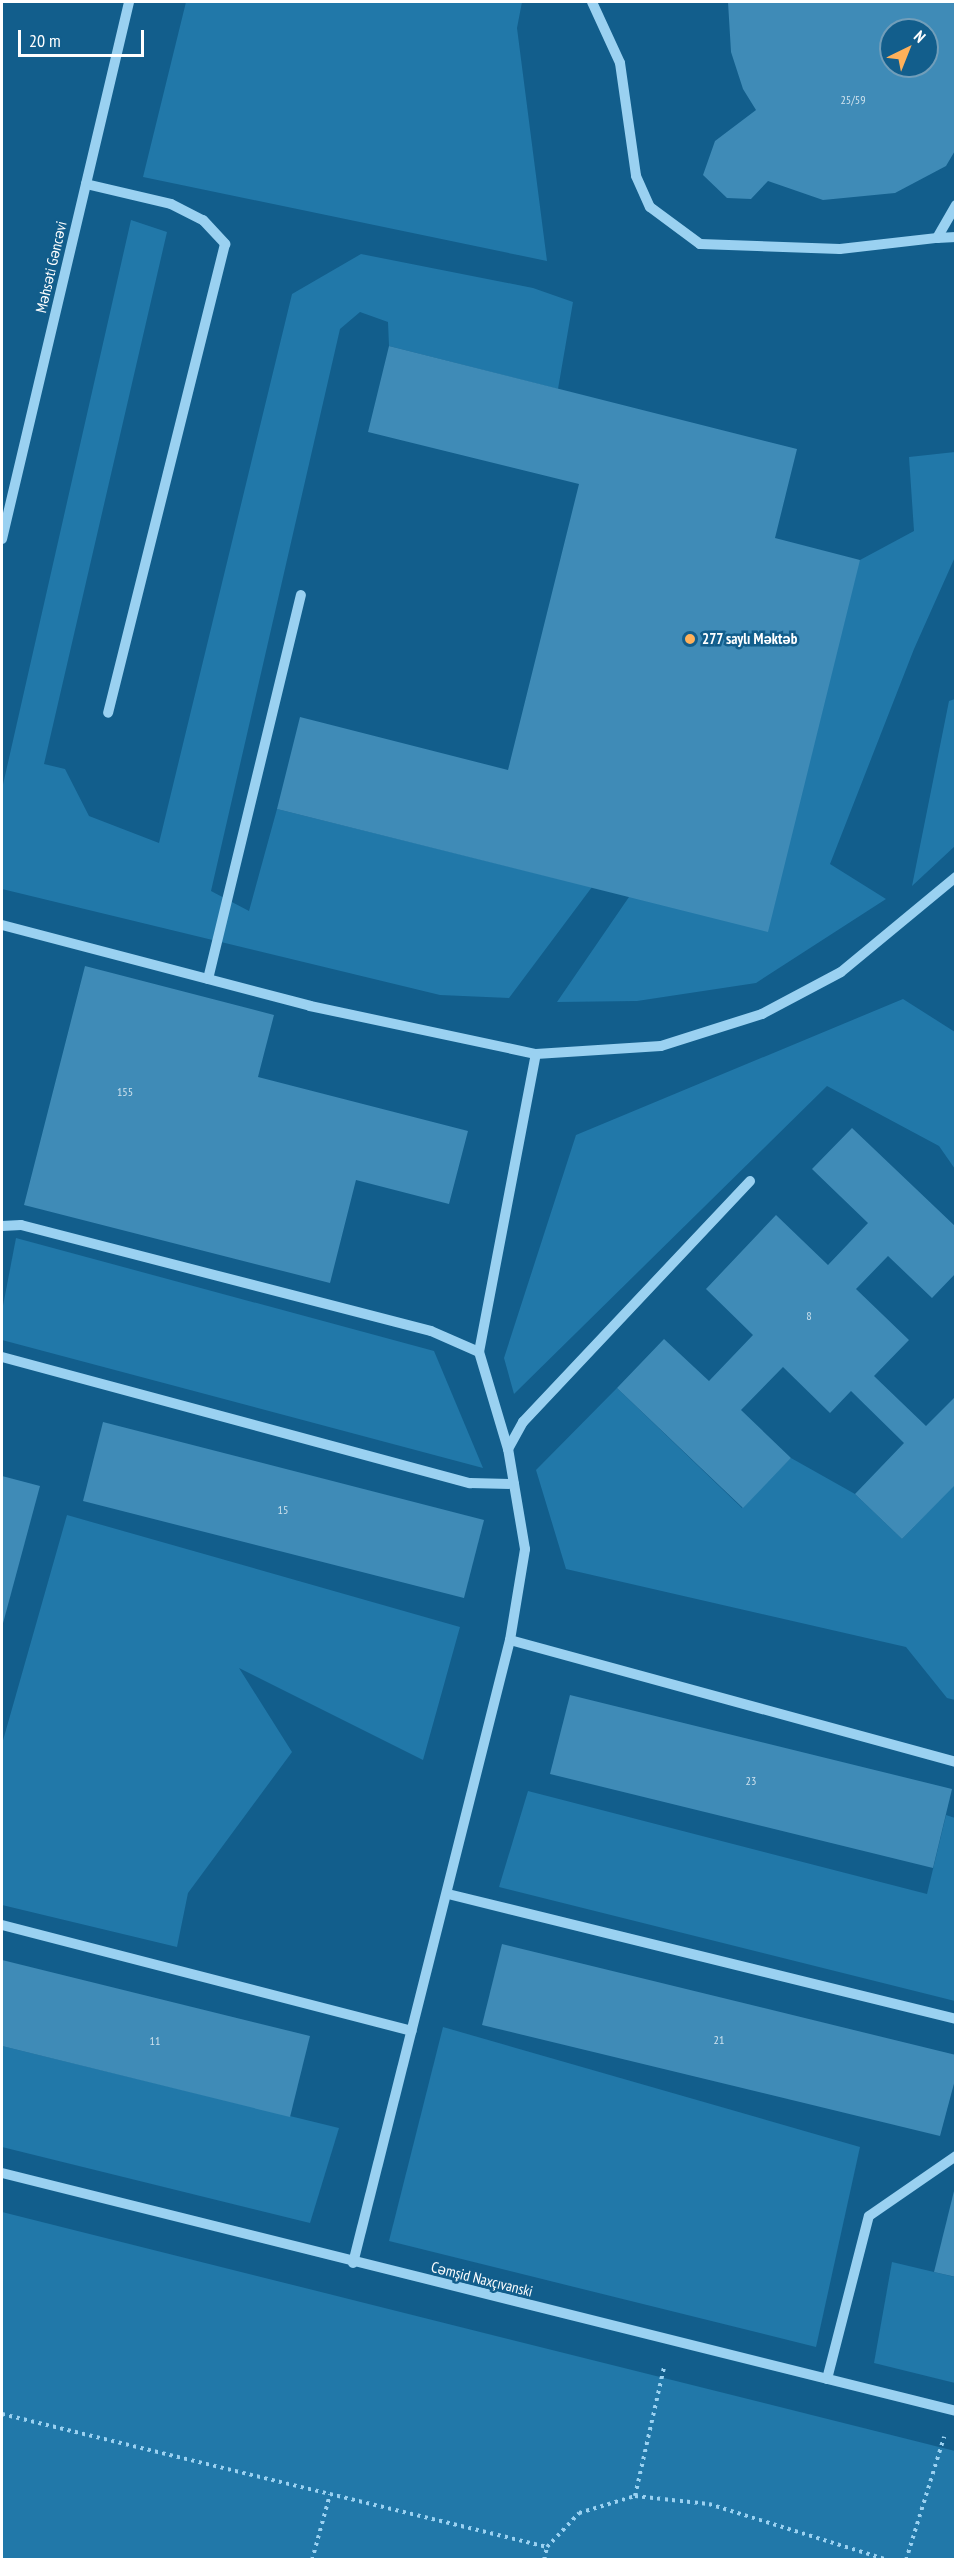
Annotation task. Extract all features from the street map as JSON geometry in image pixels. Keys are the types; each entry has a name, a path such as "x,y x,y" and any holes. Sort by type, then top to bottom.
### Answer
{"street":[{"name":"Məhsəti Gəncəvi","path":"2,539 129,2"},
{"path":"592,2 620,63 636,176 650,207 700,244 840,249 956,237"},
{"path":"86,184 171,204 203,220 225,244 108,713"},
{"path":"937,238 956,205"},
{"path":"208,979 301,595"},
{"path":"2,925 310,1006 536,1054 661,1046 762,1014 841,972 956,877"},
{"path":"353,2263 448,1894 510,1640 525,1549 508,1449 479,1352 536,1054"},
{"path":"508,1449 523,1422 750,1181"},
{"path":"2,1226 21,1225 431,1331 479,1352"},
{"path":"2,1358 470,1483 514,1484"},
{"path":"510,1640 956,1762"},
{"path":"448,1894 956,2019"},
{"path":"2,1925 412,2031"},
{"path":"827,2379 869,2216 956,2156"},
{"name":"Cəmşid Naxçıvanski","path":"2,2173 353,2263 954,2410"}],"path":[{"path":"635,2496 670,2340"},
{"path":"906,2559 954,2410"},
{"path":"2,2414 547,2547"},
{"path":"312,2559 330,2494"},
{"path":"544,2559 547,2547 579,2513 635,2496 708,2504 888,2559"}],"shaded area":[{"path":"186,2 522,2 517,28 547,261 143,177"},
{"path":"131,220 167,232 44,764 65,769 89,816 159,843 292,294 361,254 533,288 573,302 558,389 389,346 388,322 360,312 340,329 211,891 249,911 277,809 592,887 509,998 440,995 2,889 2,789"},
{"path":"955,452 955,557 914,649 830,864 886,899 756,983 637,1001 557,1002 860,560 914,531 909,457"},
{"path":"955,699 955,846 912,886 949,701"},
{"path":"903,999 955,1032 955,1169 939,1146 827,1086 514,1394 504,1358 576,1135"},
{"path":"16,1238 434,1351 483,1468 2,1340 2,1311"},
{"path":"617,1388 742,1508 791,1458 855,1494 902,1539 955,1484 955,1700 947,1698 906,1647 566,1569 536,1470"},
{"path":"67,1515 460,1627 423,1760 239,1668 292,1752 188,1893 177,1947 2,1905 2,1744"},
{"path":"528,1791 927,1894 946,1815 955,1818 955,2001 499,1887"},
{"path":"443,2027 860,2147 816,2347 389,2241"},
{"path":"2,2046 339,2128 310,2223 2,2147"},
{"path":"2,2212 955,2451 955,2559 2,2559"},
{"path":"892,2262 955,2277 955,2383 874,2363"}],"building":[{"path":"728,2 956,2 956,149 946,166 895,193 823,200 768,181 751,199 727,198 703,175 715,141 756,110 743,89 731,52"},
{"name":"277 saylı Məktəb","path":"389,346 797,449 775,538 860,560 768,932 277,809 300,717 508,770 579,484 368,432"},
{"path":"85,966 274,1015 258,1077 468,1131 449,1204 356,1180 330,1283 24,1205"},
{"path":"852,1128 956,1227 956,1273 932,1298 888,1256 856,1289 909,1340 874,1376 926,1426 956,1396 956,1484 902,1539 855,1494 904,1443 851,1391 830,1413 783,1367 741,1410 791,1458 743,1508 617,1388 664,1339 709,1381 753,1335 706,1289 776,1215 828,1265 868,1223 812,1169"},
{"path":"103,1422 484,1520 464,1598 83,1501"},
{"path":"2,1476 40,1486 2,1627"},
{"path":"570,1695 952,1789 933,1868 550,1774"},
{"path":"502,1944 956,2055 956,2076 940,2136 482,2025"},
{"path":"2,1960 310,2036 290,2117 2,2046"},
{"path":"956,2187 956,2277 934,2272"}],"place":[{"name":"277 saylı Məktəb","path":"690,639"}]}
